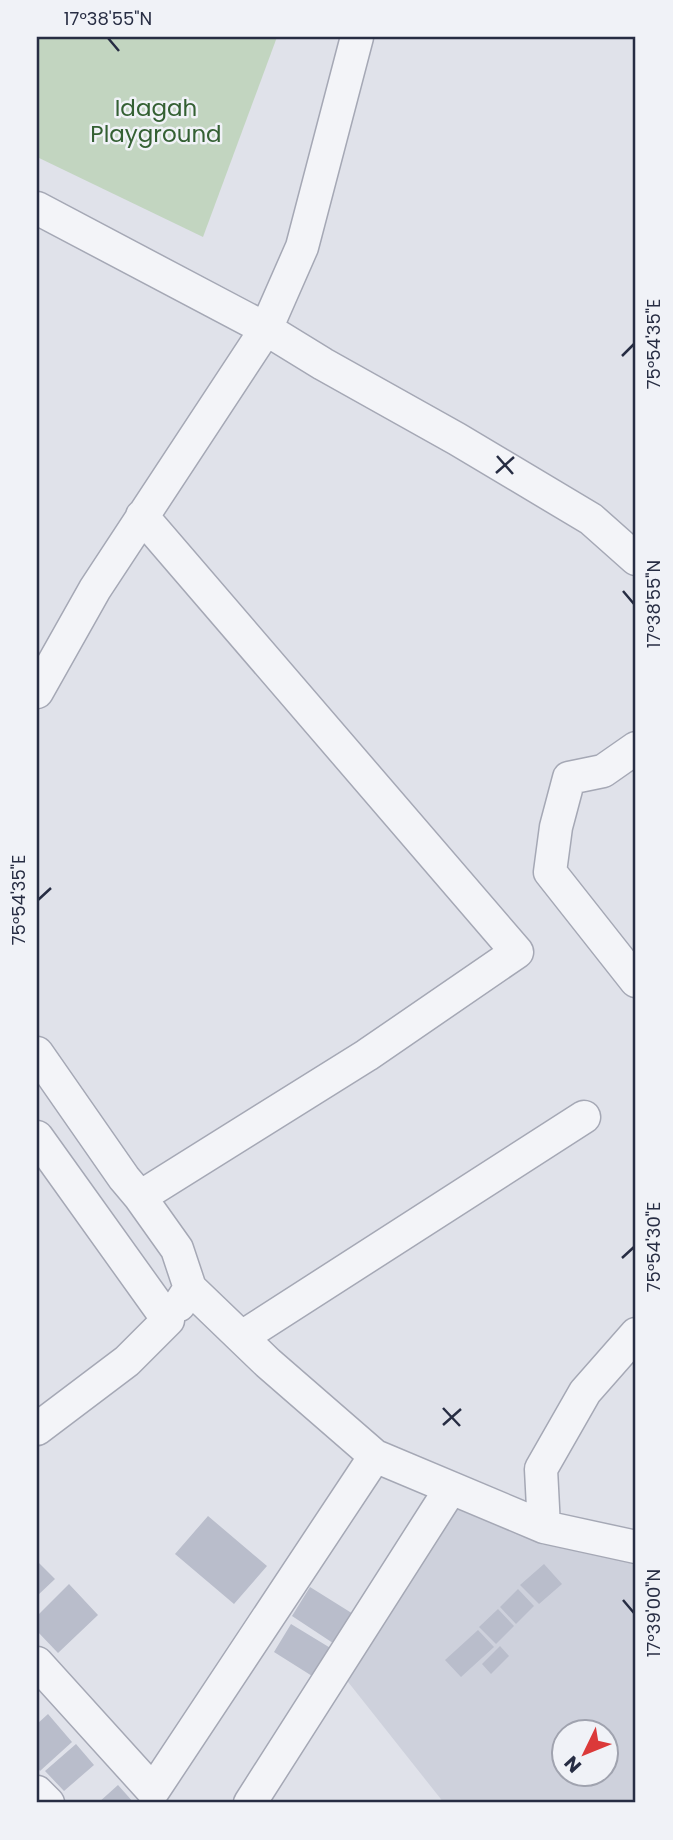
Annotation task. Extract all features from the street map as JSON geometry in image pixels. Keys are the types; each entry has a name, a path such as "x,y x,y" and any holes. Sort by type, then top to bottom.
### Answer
{"street":[{"path":"37,692 95,589 266,328 302,247 357,37"},
{"path":"37,208 266,328 323,364 457,439 590,519 636,559"},
{"path":"140,1197 367,1055 517,952 142,516"},
{"path":"636,748 603,771 569,778 556,827 550,872 636,981"},
{"path":"37,1053 177,1249 190,1288 268,1363 375,1456 544,1527 636,1547"},
{"path":"242,1337 584,1117"},
{"path":"37,1137 168,1321"},
{"path":"37,1429 127,1361 168,1321 190,1288"},
{"path":"544,1527 541,1469 585,1392 636,1334"},
{"path":"37,1663 153,1791 375,1456"},
{"path":"250,1803 451,1488"},
{"path":"37,1792 48,1803"}],"shaded area":[{"path":"451,1488 636,1547 636,1803 444,1803 337,1668"}],"green space":[{"name":"Idagah Playground","path":"37,37 277,37 203,237 37,157"}],"building":[{"path":"208,1516 267,1566 234,1604 175,1554"},
{"path":"37,1561 55,1579 37,1596"},
{"path":"544,1564 562,1584 539,1604 520,1585"},
{"path":"69,1584 98,1615 58,1653 37,1631 37,1616"},
{"path":"310,1587 358,1617 339,1647 292,1616"},
{"path":"518,1589 534,1606 516,1624 500,1607"},
{"path":"498,1609 514,1626 496,1644 479,1627"},
{"path":"291,1624 337,1652 320,1681 274,1652"},
{"path":"478,1630 494,1647 461,1677 445,1660"},
{"path":"500,1646 509,1656 491,1674 482,1664"},
{"path":"48,1714 72,1742 40,1771 37,1767 37,1724"},
{"path":"76,1744 94,1765 64,1791 45,1771"},
{"path":"118,1785 134,1803 98,1803"}]}
